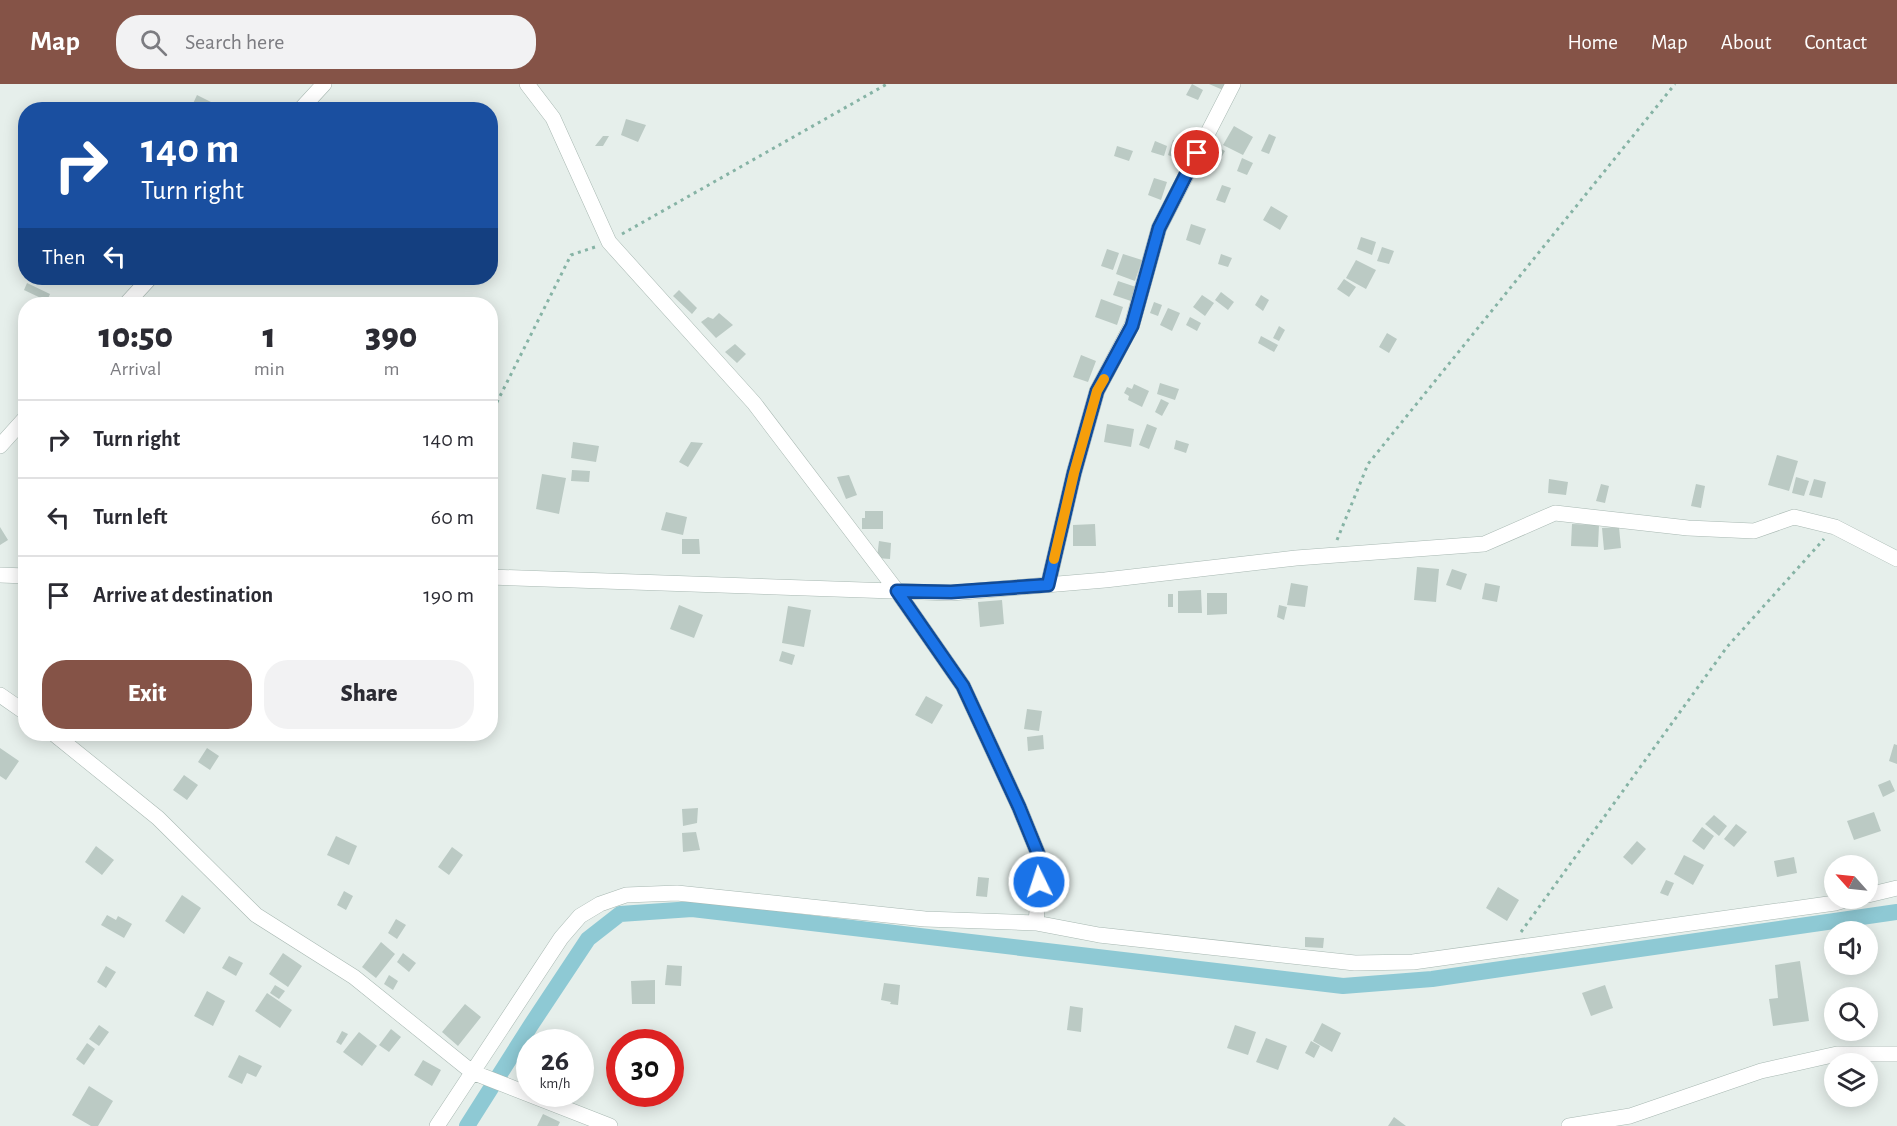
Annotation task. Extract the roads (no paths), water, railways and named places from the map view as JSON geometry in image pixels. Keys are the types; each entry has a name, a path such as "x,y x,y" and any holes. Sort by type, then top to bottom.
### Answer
{"street":[{"path":"307,102 324,84"},
{"path":"527,84 553,118 609,242 754,402 897,591 963,686 1019,807 1041,861 1036,923"},
{"path":"1048,585 1074,473 1097,391 1132,326 1159,228 1233,84"},
{"path":"132,297 144,285"},
{"path":"0,446 18,426"},
{"path":"498,577 951,592 1484,544 1555,513 1688,528 1754,531 1794,517 1835,527 1897,559"},
{"path":"0,575 18,576"},
{"path":"0,695 18,707"},
{"path":"63,741 158,818 256,915 354,977 472,1072 516,1089"},
{"path":"1878,893 1897,888"},
{"path":"437,1126 561,938 580,916 600,904 626,895 677,893 925,919 1036,923 1099,935 1355,963 1413,962 1824,905"},
{"path":"1569,1126 1630,1116 1761,1071 1837,1054 1897,1054"},
{"path":"561,1107 610,1126"}],"waterway":[{"path":"467,1126 588,939 620,914 692,909 1343,986 1432,979 1897,912"}]}
